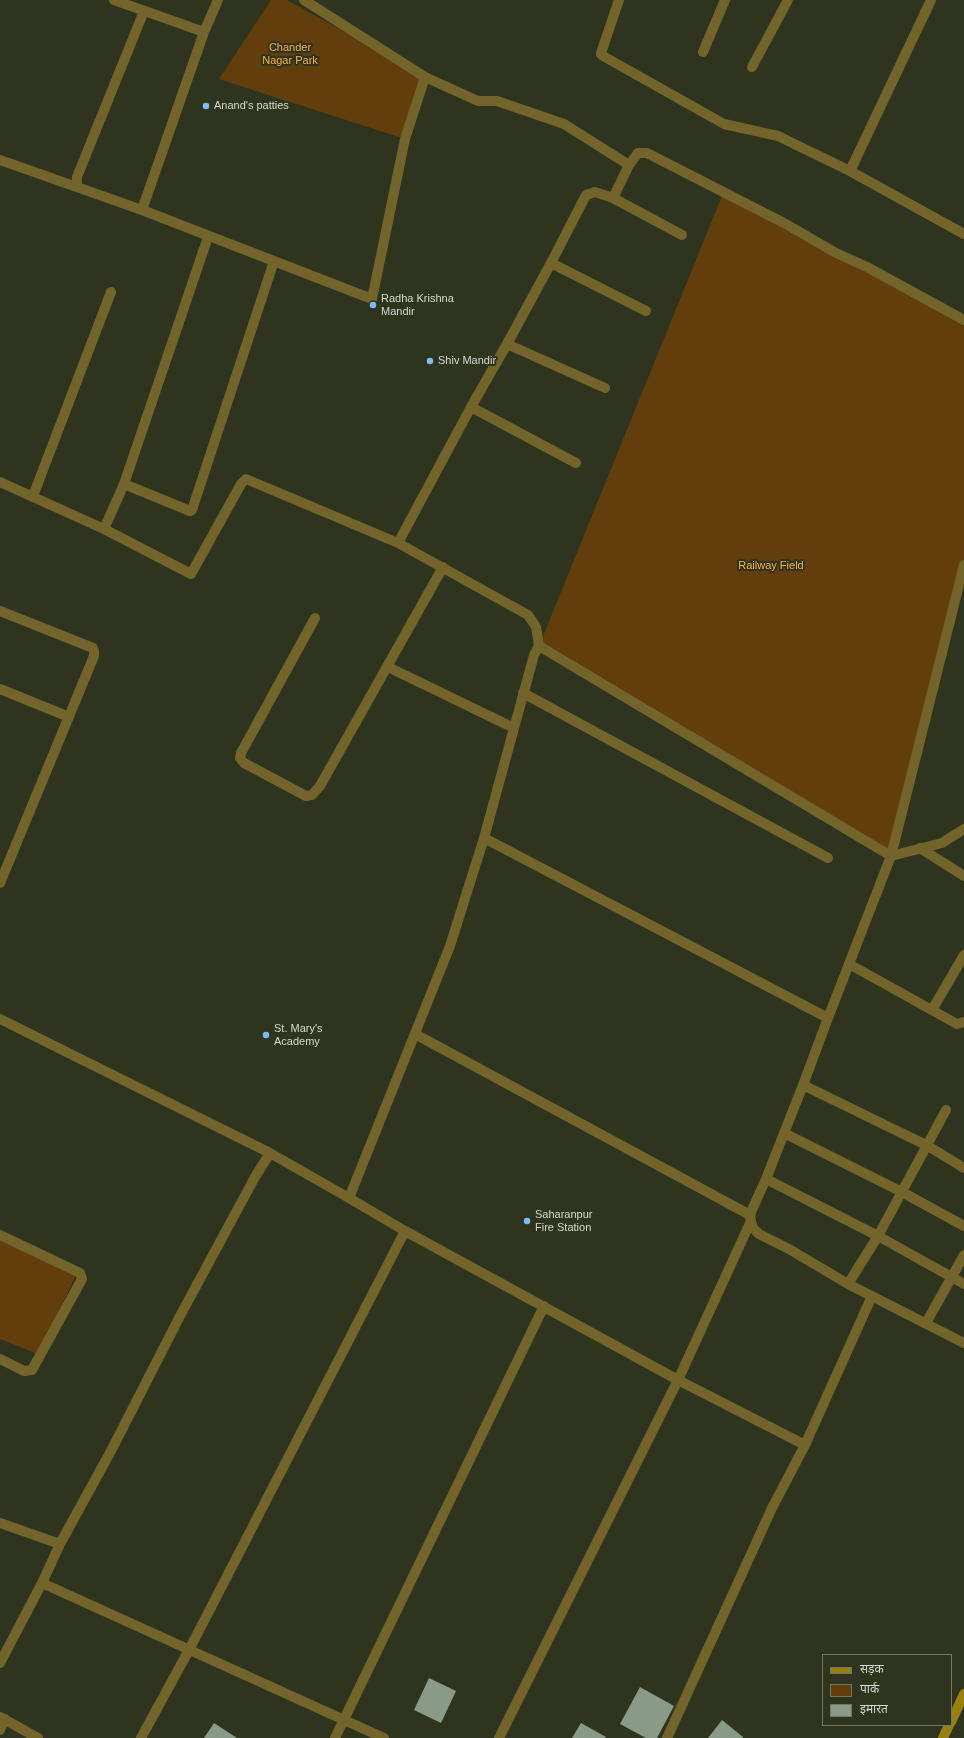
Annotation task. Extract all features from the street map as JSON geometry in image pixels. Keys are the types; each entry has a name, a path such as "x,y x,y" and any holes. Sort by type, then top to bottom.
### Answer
{"street":[{"path":"114,0 204,32"},
{"path":"142,210 204,32 218,0"},
{"path":"304,0 425,77 478,101 497,101 564,124 629,165"},
{"path":"619,0 602,50 601,54 603,56 724,124 778,136 850,171 964,234"},
{"path":"703,52 725,0"},
{"path":"752,66 788,0"},
{"path":"850,171 931,0"},
{"path":"76,187 77,177 144,11"},
{"path":"0,160 142,210 372,299 405,139 425,77"},
{"path":"614,198 629,165 638,153 647,153 777,219 836,253 867,267 964,320"},
{"path":"398,543 471,406 507,344 586,195 595,192 614,198 682,235"},
{"path":"104,529 124,484 208,236"},
{"path":"124,484 190,511 192,510 274,261"},
{"path":"551,262 646,311"},
{"path":"32,496 111,292"},
{"path":"507,344 605,388"},
{"path":"471,406 576,463"},
{"path":"0,482 104,529 192,574 240,484 246,479 398,543 528,615 536,627 539,646 534,655 484,838 450,946 349,1198"},
{"path":"499,1738 678,1380 750,1219 803,1086 891,856 964,564"},
{"path":"315,618 241,753 240,760 303,795 312,795 320,786 443,568"},
{"path":"0,611 93,648 94,656 0,883"},
{"path":"539,646 891,856 942,842 964,829"},
{"path":"388,667 514,728"},
{"path":"0,689 69,717"},
{"path":"523,693 828,858"},
{"path":"484,838 828,1018"},
{"path":"920,848 964,876"},
{"path":"932,1010 964,955"},
{"path":"849,964 957,1024 964,1022"},
{"path":"0,1019 270,1153 405,1231 678,1380 805,1445"},
{"path":"415,1034 750,1219 753,1228 759,1234 789,1249 848,1284 964,1343"},
{"path":"803,1086 928,1146 964,1168"},
{"path":"848,1284 878,1236 928,1146 946,1110"},
{"path":"784,1133 902,1192 964,1226"},
{"path":"0,1663 60,1544 112,1449 180,1316 255,1177 270,1153"},
{"path":"766,1179 878,1236 964,1284"},
{"path":"141,1738 189,1650 405,1231"},
{"path":"0,1235 80,1273 82,1279 32,1370 24,1371 0,1359"},
{"path":"926,1323 964,1254"},
{"path":"666,1738 772,1508 805,1445 872,1296"},
{"path":"335,1738 544,1306"},
{"path":"0,1523 60,1544"},
{"path":"42,1582 343,1721 384,1738"},
{"path":"952,1720 964,1694"},
{"path":"0,1730 3,1718 38,1738"},
{"path":"943,1738 949,1726"}],"green space":[{"name":"Chander Nagar Park","path":"271,0 287,0 425,77 405,139 219,79"},
{"name":"Railway Field","path":"724,191 964,324 964,559 891,856 539,646"},
{"path":"0,1231 77,1273 38,1354 0,1339"}],"building":[{"path":"429,1678 456,1691 441,1723 414,1710"},
{"path":"640,1687 674,1706 657,1738 646,1738 620,1724"},
{"path":"722,1720 743,1737 743,1738 708,1738"},
{"path":"214,1723 237,1738 204,1738"},
{"path":"581,1723 606,1737 572,1738"}],"place":[{"name":"Anand's patties","path":"206,106"},
{"name":"Radha Krishna Mandir","path":"373,305"},
{"name":"Shiv Mandir","path":"430,361"},
{"name":"St. Mary's Academy","path":"266,1035"},
{"name":"Saharanpur Fire Station","path":"527,1221"}]}
